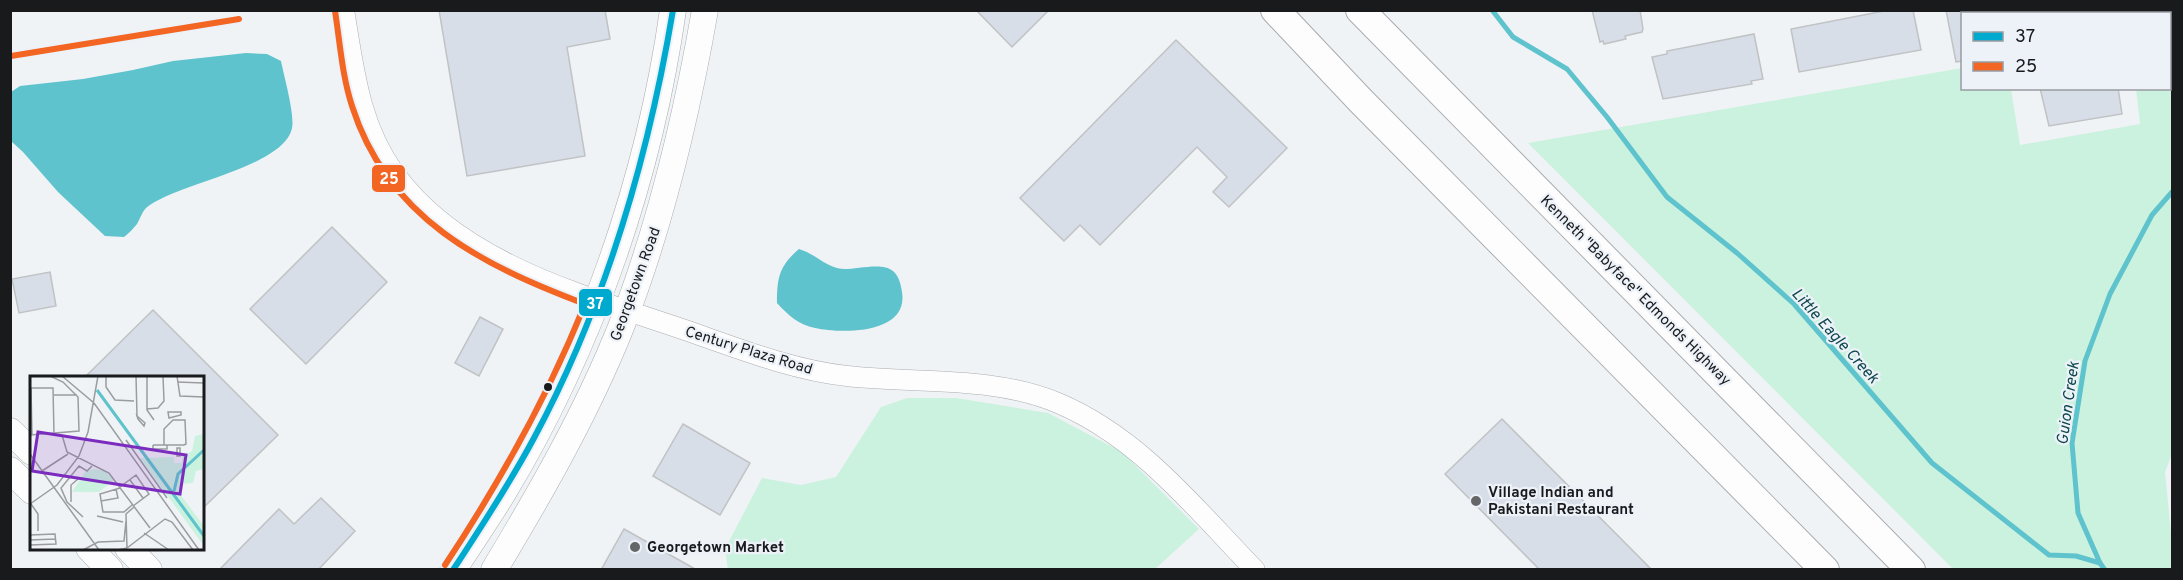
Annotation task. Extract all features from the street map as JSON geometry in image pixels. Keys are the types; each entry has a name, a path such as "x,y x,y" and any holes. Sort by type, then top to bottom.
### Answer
{"highway":[{"path":"1275,10 1378,118 1825,570"},
{"name":"Kenneth \"Babyface\" Edmonds Highway","path":"1360,10 1911,570"}],"main road":[{"name":"Georgetown Road","path":"453,570 490,514 523,457 564,377 597,299 624,222 650,130 673,10"},
{"name":"Georgetown Road","path":"494,570 561,454 600,376 627,310 671,173 692,82 705,10"},
{"path":"10,431 30,450"},
{"path":"10,470 30,489"},
{"path":"90,550 110,570"},
{"path":"129,550 149,570"}],"street":[{"name":"Century Plaza Road","path":"344,10 357,90 363,112 379,149 406,189 453,230 488,253 543,279 627,310 736,348 812,370 848,376 978,384 1022,392 1057,403 1091,419 1132,447 1255,570"}],"green space":[{"path":"2171,30 2172,454 2165,472 2172,543 2172,569 1953,569 1528,143 1961,68 1961,90 2011,90 2020,145 2140,124 2136,90 2171,90"},
{"path":"907,398 956,398 1048,413 1122,452 1199,529 1154,570 728,570 725,549 762,478 801,485 836,477 881,407"}],"water":[{"path":"246,53 267,54 281,61 293,122 285,142 270,154 250,164 160,199 146,208 137,224 124,237 105,236 58,192 11,141 11,92 20,86 83,79 173,61"},
{"path":"799,249 838,268 877,266 889,268 898,278 902,292 901,306 895,316 871,328 841,331 809,327 794,319 777,303 778,286 783,267"}],"building":[{"path":"439,10 605,10 610,39 567,47 585,156 467,176"},
{"path":"976,10 1049,10 1012,47"},
{"path":"1592,10 1640,10 1642,32 1625,36 1626,39 1604,44 1603,41 1600,42"},
{"path":"1889,10 1913,10 1921,50 1799,72 1791,29"},
{"path":"1946,10 1962,10 1961,61 1956,62"},
{"path":"1754,34 1763,79 1751,81 1752,84 1663,99 1652,57 1667,54 1667,51"},
{"path":"1176,40 1287,148 1229,207 1213,192 1227,177 1197,147 1100,245 1080,225 1064,241 1020,198"},
{"path":"2040,90 2118,90 2122,114 2049,126"},
{"path":"332,227 387,282 306,364 250,309"},
{"path":"50,272 56,306 19,313 12,279"},
{"path":"153,310 278,435 204,507 204,376 86,376"},
{"path":"480,317 503,329 479,376 455,363"},
{"path":"1502,419 1652,570 1540,570 1445,474"},
{"path":"683,424 750,463 720,515 653,476"},
{"path":"321,498 355,531 318,570 219,570 279,509 294,524"},
{"name":"Georgetown Market","path":"624,529 697,570 601,570"}],"waterway":[{"name":"Little Eagle Creek","path":"1492,10 1513,37 1567,69 1607,117 1667,197 1737,253 1794,304 1932,463 2049,555 2076,556 2100,563 2105,570"},
{"name":"Guion Creek","path":"2100,563 2078,513 2072,443 2085,361 2110,294 2152,215 2172,192"}],"transit line":[{"name":"37","path":"453,570 525,455 583,336 621,230 637,176 663,66 673,10"},
{"name":"25","path":"335,11 352,106 368,145 389,179 414,208 443,233 510,272 585,304 522,438 445,565"},
{"name":"25","path":"11,56 239,19"}],"place":[{"name":"Village Indian and Pakistani Restaurant","path":"1476,501"},
{"name":"Georgetown Market","path":"635,547"}]}
